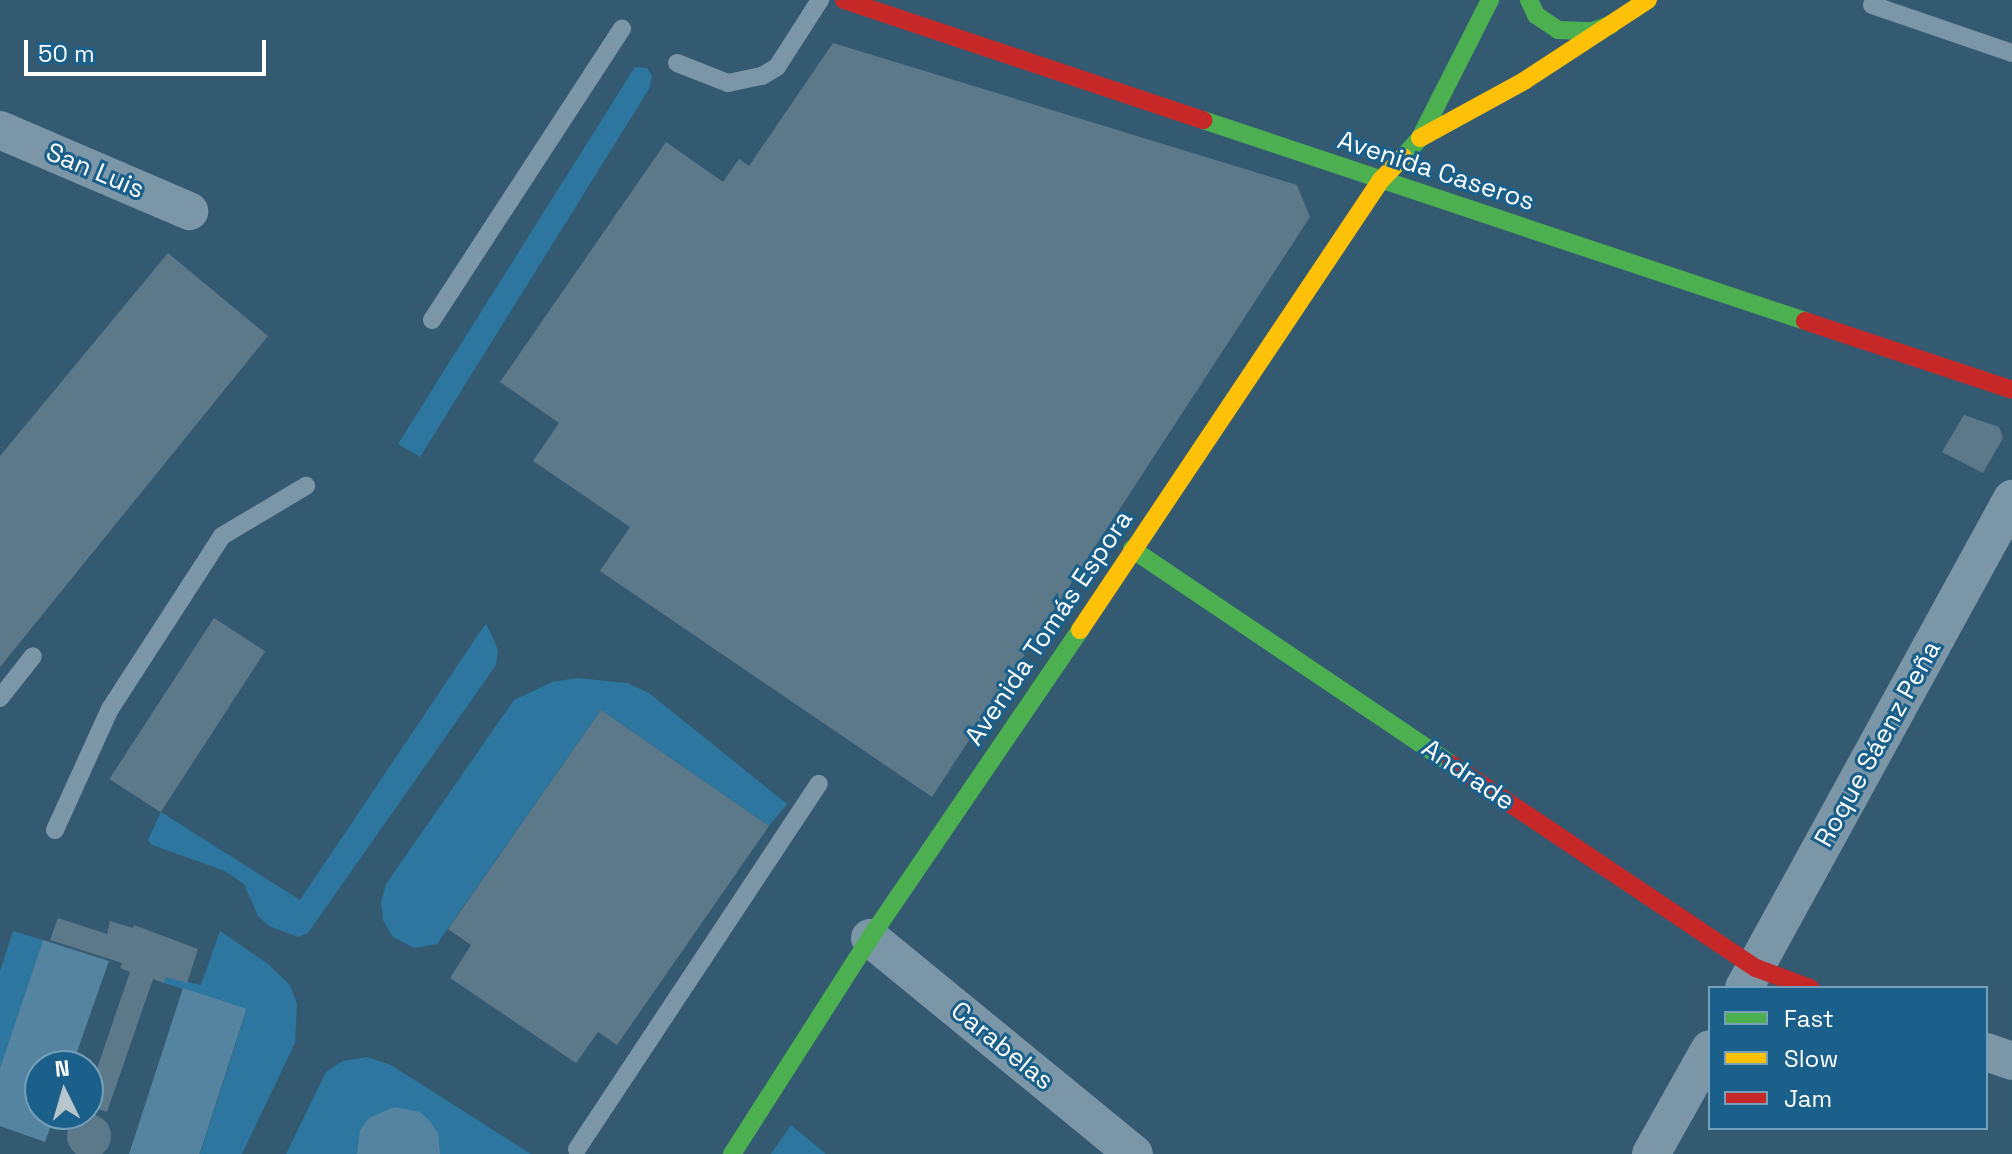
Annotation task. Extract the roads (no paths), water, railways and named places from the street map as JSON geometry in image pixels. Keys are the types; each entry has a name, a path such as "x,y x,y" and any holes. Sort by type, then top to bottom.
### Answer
{"main road":[{"name":"Avenida Caseros","path":"844,0 2012,390"},
{"name":"Avenida Tomás Espora","path":"732,1154 870,938 928,858 1381,180 1420,138 1490,0"},
{"path":"1529,0 1536,15 1558,30 1592,31 1615,23"},
{"name":"Avenida Tomás Espora","path":"1420,138 1524,81 1648,0"},
{"name":"Andrade","path":"1132,549 1750,978 1798,986"}],"street":[{"name":"San Luis","path":"0,130 189,211"},
{"name":"Roque Sáenz Peña","path":"1750,978 2012,499"},
{"name":"Carabelas","path":"870,938 1134,1154"},
{"path":"1651,1154 1708,1053"},
{"path":"1988,1053 2012,1061"}],"lane":[{"path":"677,63 728,83 762,76 777,67 820,0"},
{"path":"1872,5 2012,53"},
{"path":"432,320 622,28"},
{"path":"55,830 110,709 222,536 306,486"},
{"path":"0,698 33,656"},
{"path":"577,1149 819,784"}]}
